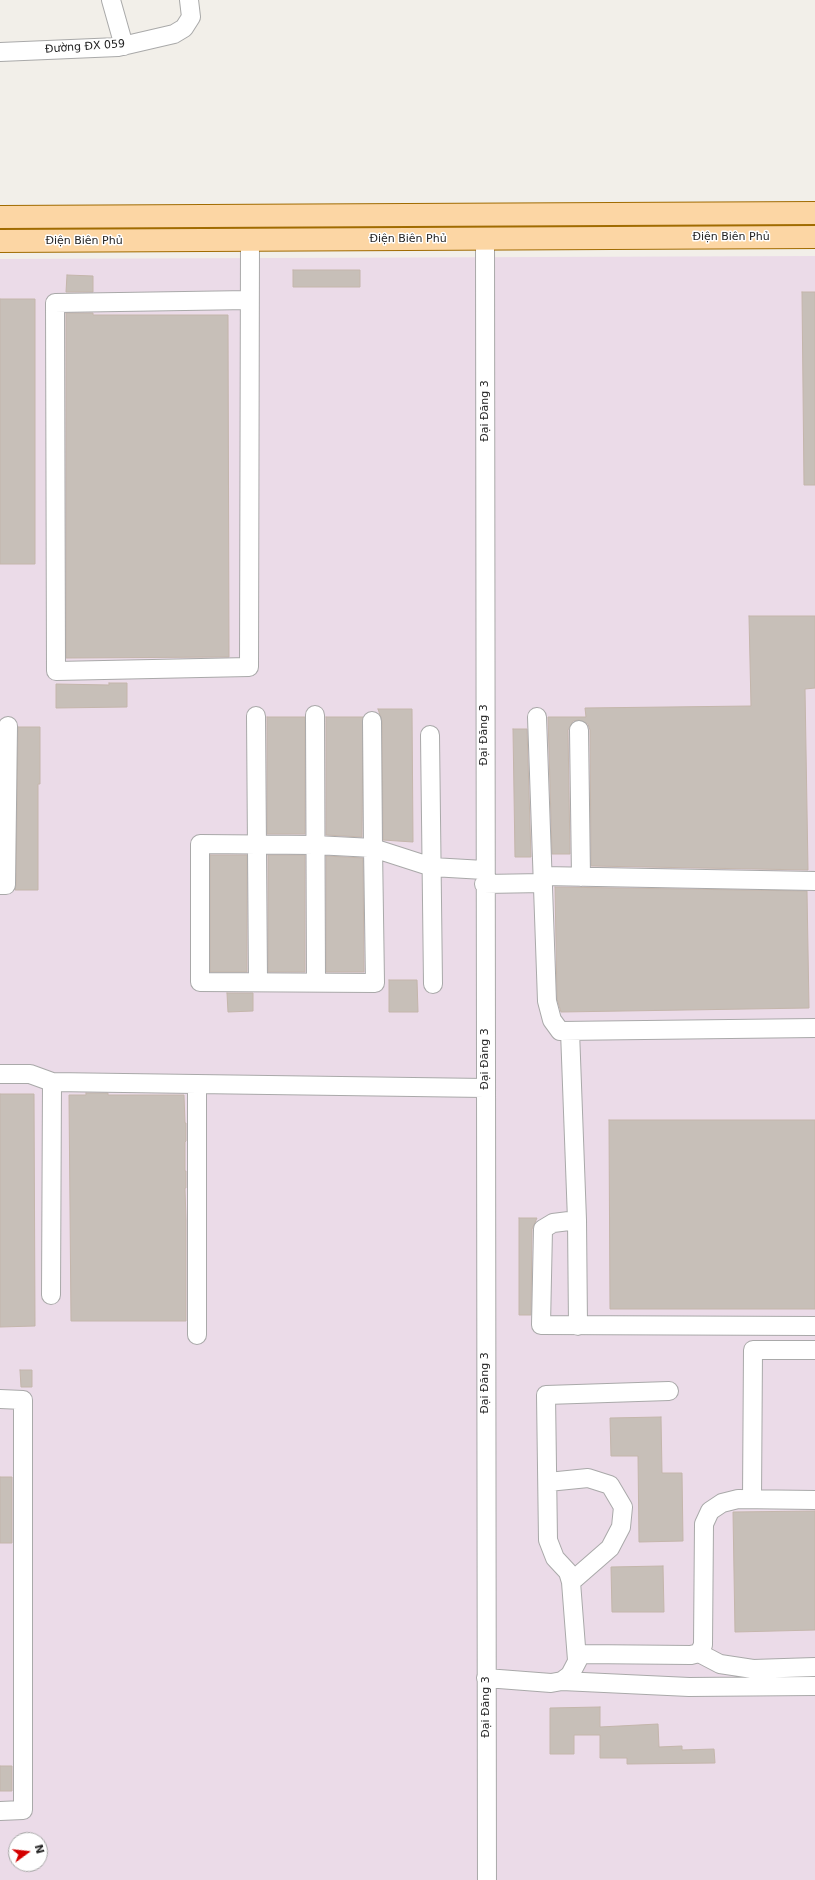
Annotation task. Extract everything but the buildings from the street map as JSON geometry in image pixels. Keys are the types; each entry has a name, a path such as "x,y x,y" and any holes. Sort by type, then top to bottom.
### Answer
{"main road":[{"name":"Điện Biên Phủ","path":"0,217 815,214"},
{"name":"Điện Biên Phủ","path":"0,241 815,237"}],"street":[{"path":"111,0 124,46"},
{"name":"Đường ĐX 059","path":"0,52 124,46 174,34 184,28 191,17 189,0"},
{"name":"Đại Đăng 3","path":"485,239 484,877 486,1880"},
{"path":"249,300 55,303 56,670 249,667 250,240"},
{"path":"315,714 316,982"},
{"path":"256,716 258,982"},
{"path":"537,717 547,1001 552,1020 560,1031 815,1028"},
{"path":"372,721 374,848 375,983 200,982 200,844 315,845 374,848 432,867 484,877 543,880 581,876 815,881"},
{"path":"0,885 6,885 8,726"},
{"path":"579,730 581,876"},
{"path":"430,735 433,984"},
{"path":"570,1031 577,1220 578,1326"},
{"path":"0,1074 30,1074 52,1082 485,1088"},
{"path":"51,1295 52,1082"},
{"path":"197,1084 197,1335"},
{"path":"577,1220 553,1223 543,1229 541,1326 815,1326"},
{"path":"752,1499 752,1350 815,1350"},
{"path":"577,1660 571,1582 568,1572 554,1558 548,1540 546,1395 669,1391"},
{"path":"0,1399 22,1400 23,1779 23,1810 0,1811"},
{"path":"548,1482 588,1478 610,1485 623,1506 621,1527 610,1548 571,1582"},
{"path":"562,1681 570,1675 581,1654 691,1655 699,1652 703,1645 704,1524 710,1511 722,1503 738,1499 815,1500"},
{"path":"699,1652 720,1664 753,1669 815,1667"},
{"path":"486,1678 551,1683 562,1681 689,1687 815,1686"}],"shaded area":[{"path":"815,256 815,1880 0,1880 0,259"}]}
